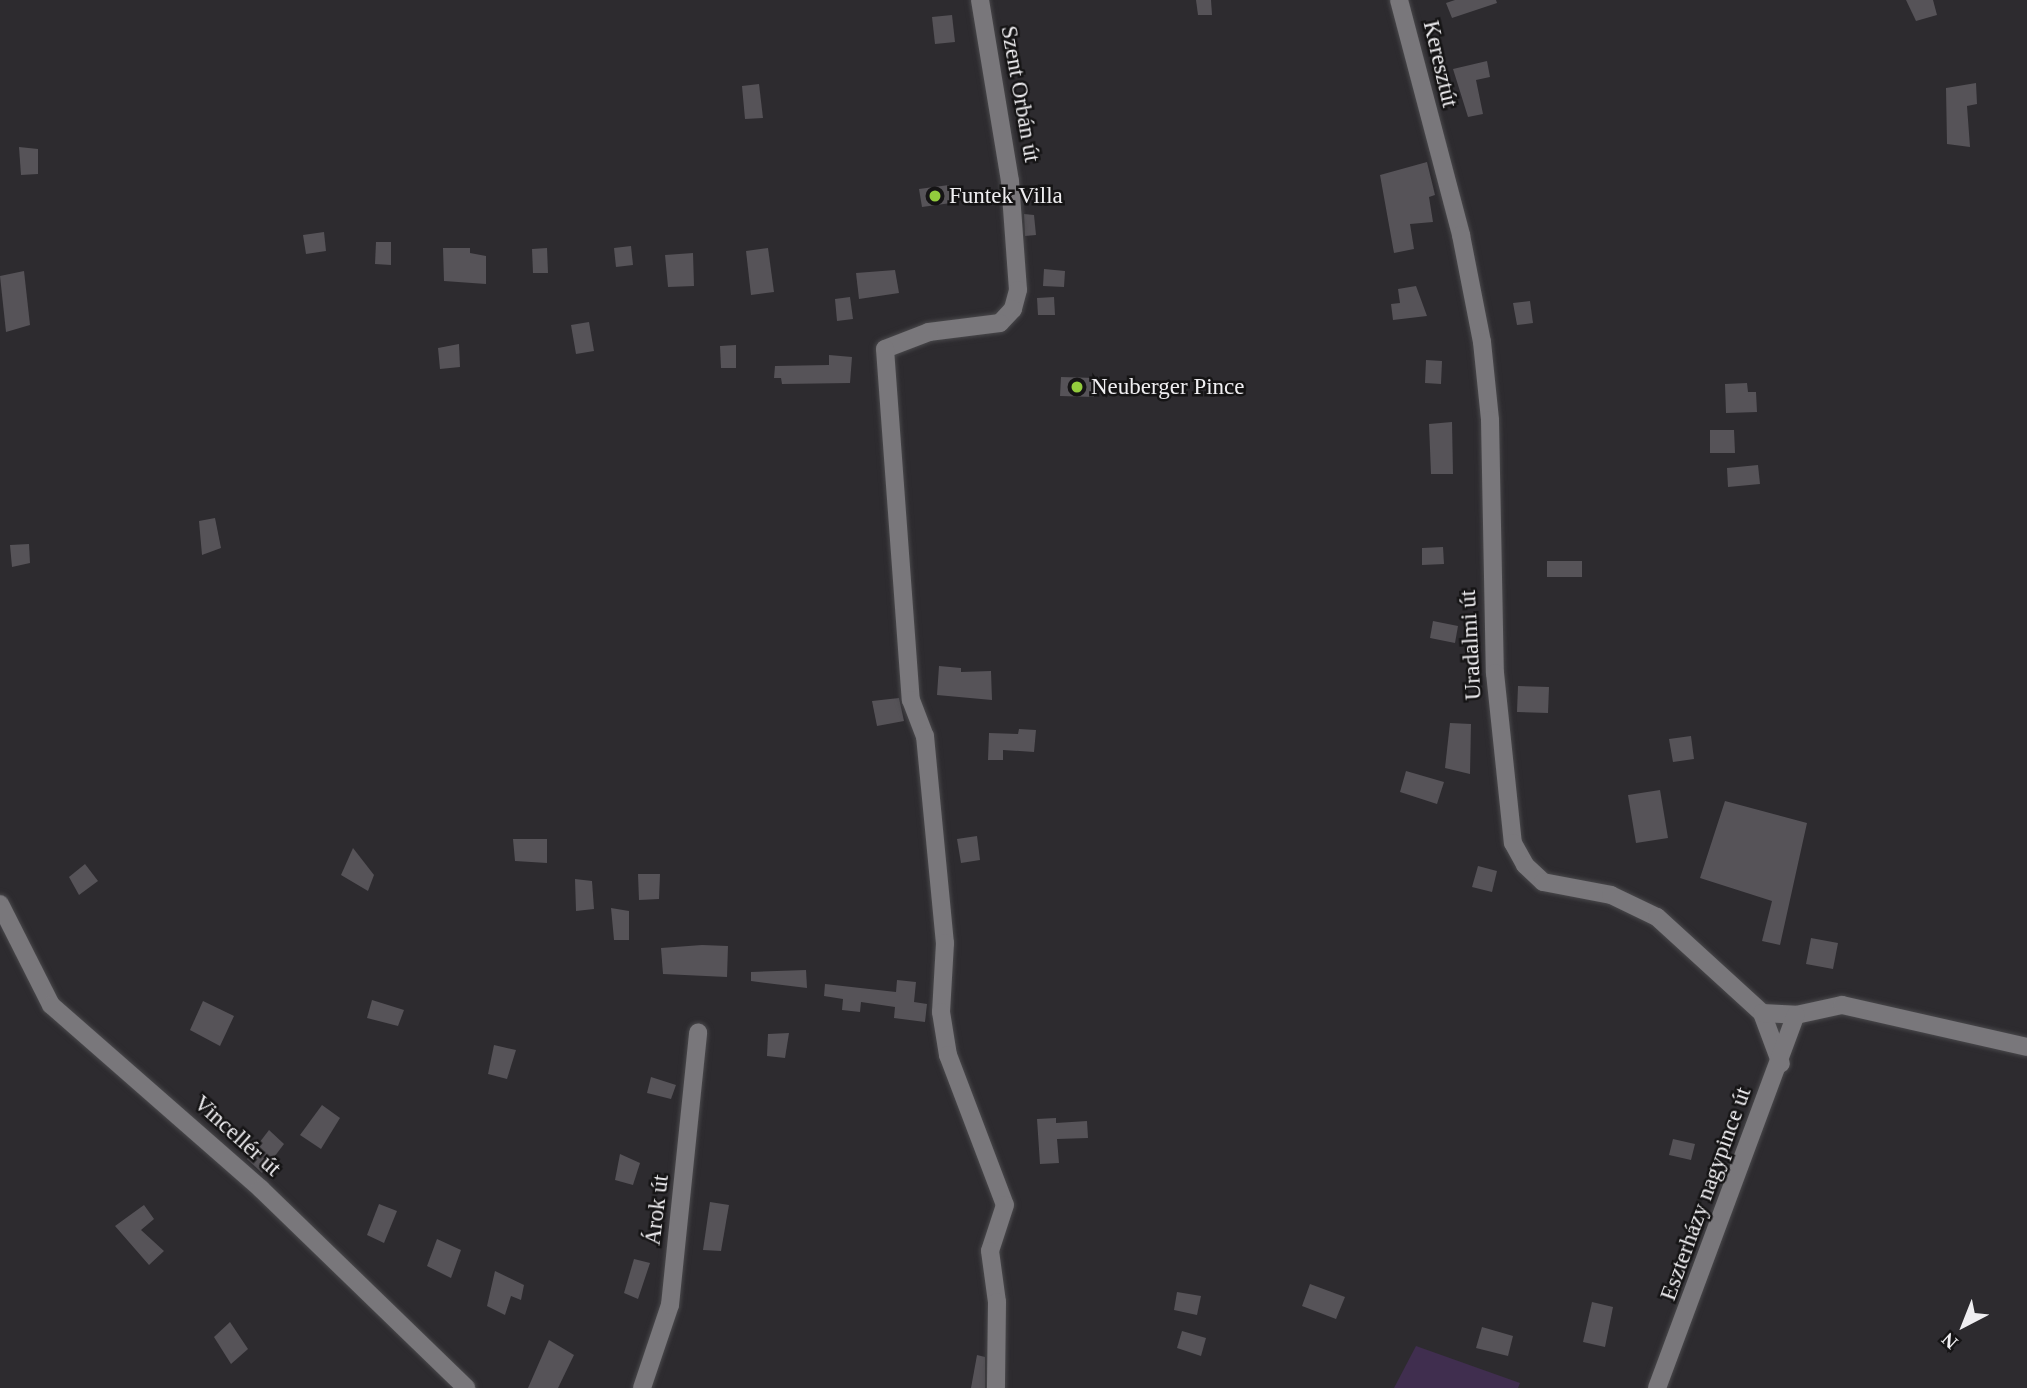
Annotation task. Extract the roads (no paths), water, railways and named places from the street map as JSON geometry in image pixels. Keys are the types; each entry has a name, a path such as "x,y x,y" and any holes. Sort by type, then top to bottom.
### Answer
{"street":[{"name":"Szent Orbán út","path":"979,0 1010,181 1016,299 1000,323 929,332 885,349 911,700 925,736 945,943 941,1012 948,1055 1005,1205 990,1251 997,1301 996,1388"},
{"name":"Keresztút","path":"1399,0 1432,138"},
{"name":"Uradalmi út","path":"1432,138 1461,235 1482,342 1490,420 1495,673 1510,830 1517,853 1543,882 1638,904 1762,1013"},
{"name":"Vincellér út","path":"0,904 51,1005 261,1189 466,1388"},
{"path":"1781,1064 1762,1013 1796,1015 1842,1004 2027,1047"},
{"name":"Eszterházy nagypince út","path":"1657,1388 1781,1064 1796,1015"},
{"name":"Árok út","path":"642,1388 670,1305 685,1193 698,1032"}],"place":[{"name":"Funtek Villa","path":"935,196"},
{"name":"Neuberger Pince","path":"1077,387"}]}
